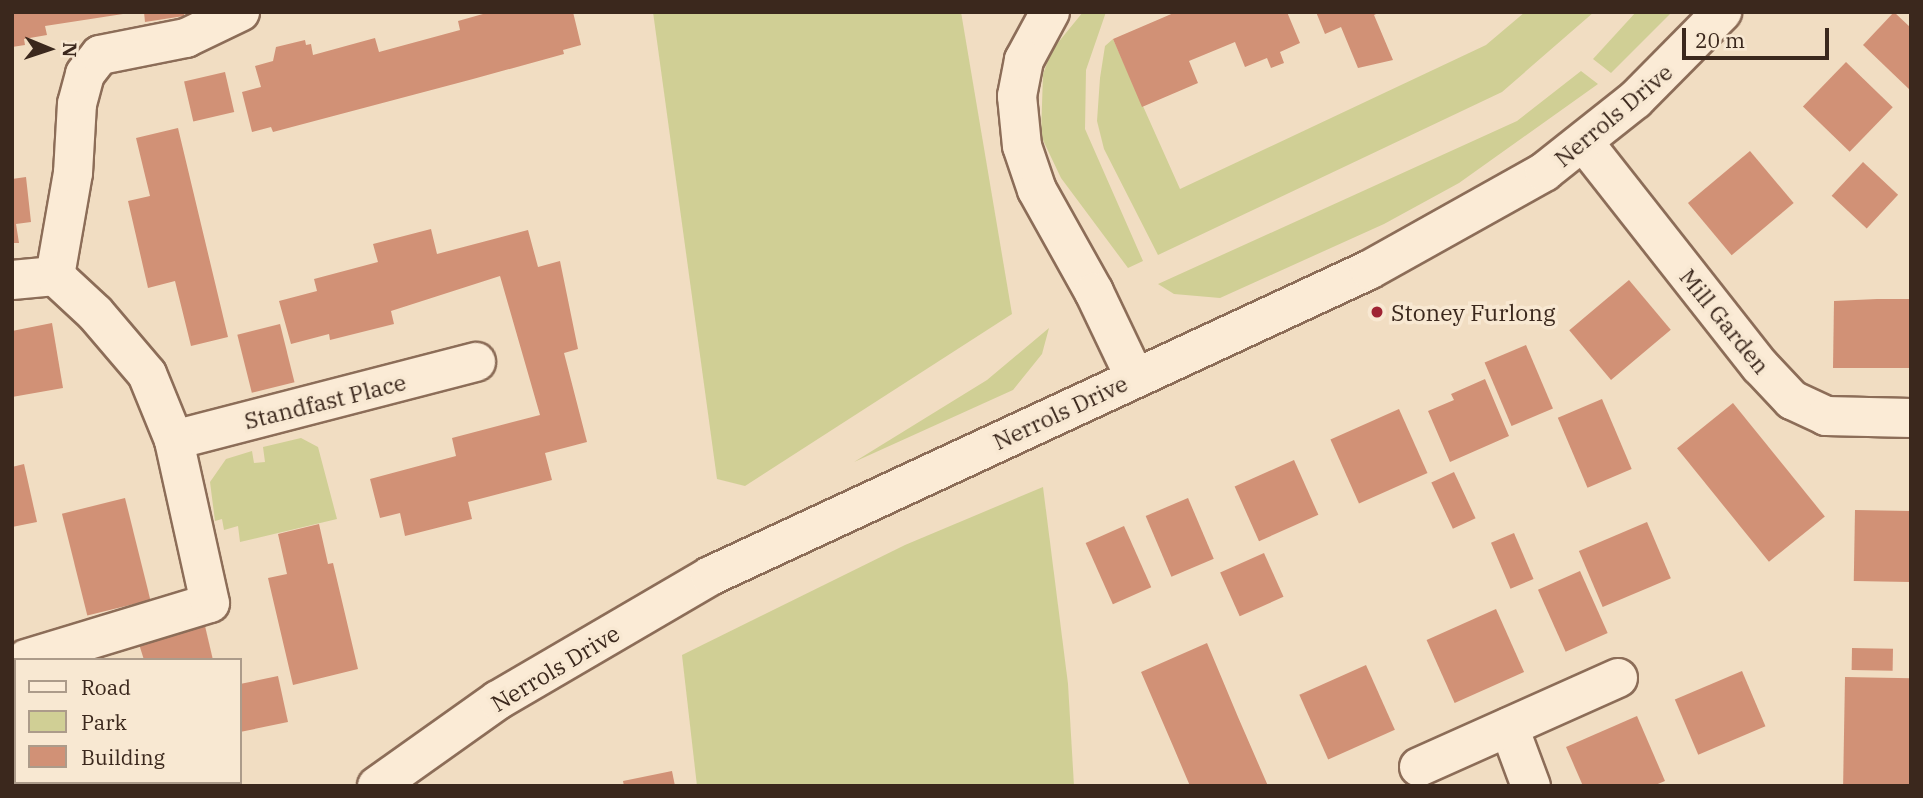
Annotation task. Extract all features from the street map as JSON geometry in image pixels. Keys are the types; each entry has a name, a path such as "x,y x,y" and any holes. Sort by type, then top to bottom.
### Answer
{"street":[{"path":"55,276 85,74 100,55 186,38 240,12"},
{"path":"1050,12 1024,60 1017,96 1022,146 1037,190 1094,292 1135,378"},
{"name":"Nerrols Drive","path":"377,786 498,700 710,576 1369,270 1544,172 1585,144 1675,64 1722,12"},
{"name":"Mill Garden","path":"1585,144 1760,366 1792,400 1826,416 1911,418"},
{"path":"12,280 55,276 95,313 147,374 174,440 209,603 29,658"},
{"name":"Standfast Place","path":"174,440 476,362"},
{"path":"1419,767 1618,678"},
{"path":"1508,727 1531,786"}],"green space":[{"path":"653,12 961,12 1012,314 745,486 717,479"},
{"path":"1083,12 1106,12 1086,70 1085,129 1143,261 1128,268 1061,178 1041,136 1043,74 1052,50"},
{"path":"1525,12 1594,12 1502,92 1158,255 1104,149 1097,121 1100,78 1105,46 1113,39 1180,189 1486,45"},
{"path":"1636,12 1672,12 1611,73 1593,59"},
{"path":"1581,71 1598,84 1459,183 1384,224 1220,298 1174,294 1158,284 1517,121"},
{"path":"1049,328 1042,354 1013,390 854,462 987,380"},
{"path":"301,438 318,447 337,519 240,542 238,526 224,530 222,519 215,521 210,482 226,459 252,451 254,463 265,462 263,447"},
{"path":"1043,487 1068,684 1074,786 697,786 682,655 905,545"}],"building":[{"path":"12,12 123,14 45,26 47,35 24,39 25,45 12,47"},
{"path":"144,12 184,12 184,16 145,22"},
{"path":"490,12 573,12 581,45 563,50 564,54 273,132 271,127 252,132 242,92 261,87 255,66 273,61 276,47 305,40 306,45 311,44 313,55 375,38 379,52 460,30 458,21"},
{"path":"1176,12 1287,12 1300,43 1280,52 1284,63 1271,68 1267,58 1245,67 1235,42 1189,61 1198,83 1142,107 1113,39"},
{"path":"1316,12 1380,12 1374,15 1393,60 1358,68 1341,27 1325,34"},
{"path":"1894,12 1911,28 1911,91 1863,45"},
{"path":"1846,62 1893,107 1850,152 1803,107"},
{"path":"225,72 234,112 193,121 184,81"},
{"path":"178,128 228,337 191,346 175,281 148,288 128,201 150,196 136,138"},
{"path":"1750,151 1794,203 1732,255 1688,203"},
{"path":"1863,162 1898,195 1867,228 1832,196"},
{"path":"26,177 31,222 16,224 19,243 12,243 12,179"},
{"path":"431,229 437,254 528,230 538,267 560,261 578,349 564,353 587,442 545,453 552,480 468,502 472,519 405,536 400,513 380,518 370,479 456,456 452,438 540,415 500,276 391,311 394,324 330,340 329,334 291,344 279,301 317,291 314,279 378,262 373,244"},
{"path":"1629,280 1671,330 1611,380 1569,330"},
{"path":"1911,299 1911,368 1833,368 1834,301"},
{"path":"52,323 63,388 12,397 12,331"},
{"path":"280,324 295,382 252,393 237,335"},
{"path":"1526,345 1553,409 1512,426 1485,363"},
{"path":"1485,379 1509,436 1450,462 1428,411 1454,400 1451,394"},
{"path":"1602,399 1632,469 1588,488 1558,418"},
{"path":"1733,403 1825,516 1769,562 1677,448"},
{"path":"1399,409 1427,473 1359,503 1330,440"},
{"path":"1294,460 1318,515 1259,541 1235,486"},
{"path":"24,464 37,522 12,527 12,467"},
{"path":"1454,472 1476,518 1453,529 1431,483"},
{"path":"125,498 150,600 87,616 62,514"},
{"path":"1188,498 1214,559 1171,577 1146,516"},
{"path":"1855,510 1911,511 1910,582 1854,581"},
{"path":"1647,522 1671,578 1603,607 1579,551"},
{"path":"319,524 328,564 333,563 358,669 293,685 268,578 287,574 278,534"},
{"path":"1124,526 1151,587 1113,604 1086,543"},
{"path":"1514,533 1534,579 1511,589 1491,543"},
{"path":"1264,553 1284,597 1240,616 1220,573"},
{"path":"1580,571 1608,633 1566,652 1538,590"},
{"path":"1496,609 1524,672 1455,703 1427,640"},
{"path":"205,626 213,658 143,658 139,644"},
{"path":"1207,643 1268,786 1190,786 1141,672"},
{"path":"1852,648 1893,649 1893,671 1852,670"},
{"path":"1366,665 1395,730 1328,760 1299,695"},
{"path":"1742,671 1765,726 1698,755 1675,700"},
{"path":"278,676 288,722 242,732 242,684"},
{"path":"1845,677 1911,678 1909,786 1843,786"},
{"path":"14,700 14,738 12,738"},
{"path":"1637,716 1665,781 1653,786 1583,786 1566,747"},
{"path":"672,771 675,786 624,786 623,781"}],"place":[{"name":"Stoney Furlong","path":"1377,312"}]}
